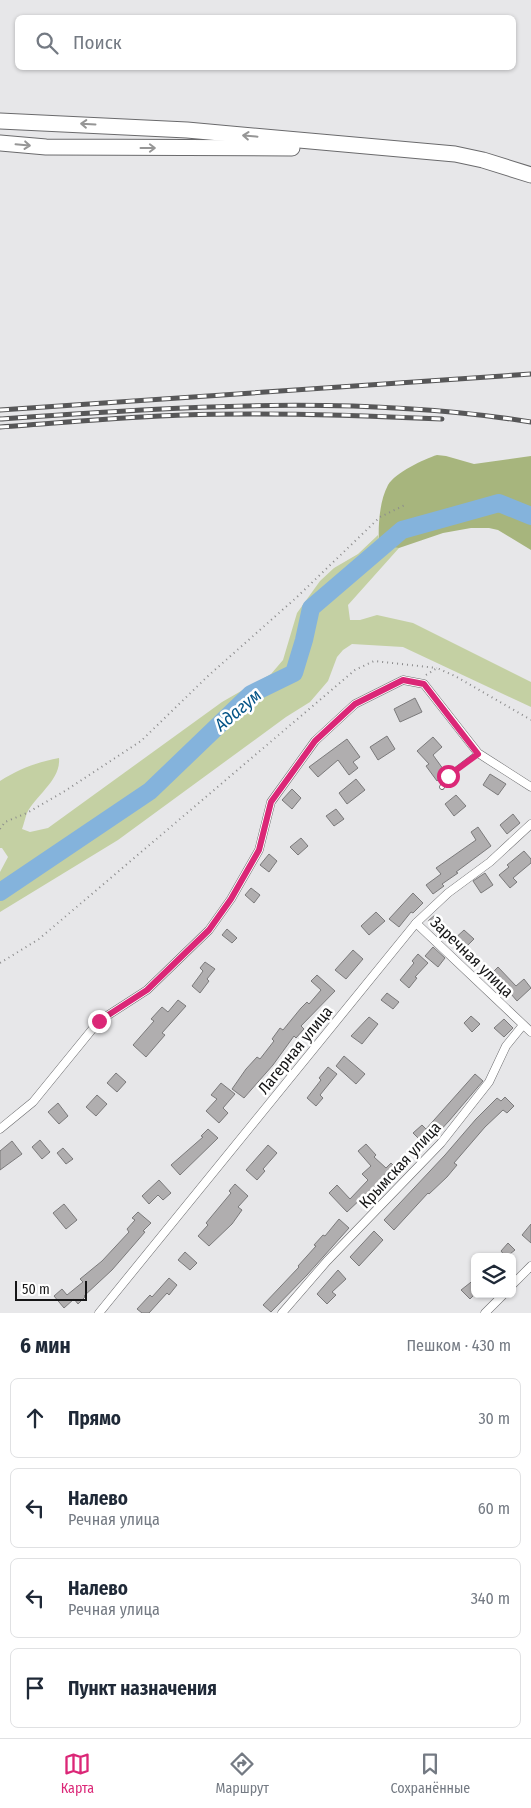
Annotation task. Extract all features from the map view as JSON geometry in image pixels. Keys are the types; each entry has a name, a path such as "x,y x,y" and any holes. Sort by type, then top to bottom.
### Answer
{"highway":[{"path":"0,121 187,130 455,154 531,175"},
{"path":"0,143 56,147 386,148"}],"street":[{"path":"0,1129 33,1102 99,1021 147,990 209,930 231,899 259,850 271,802 315,741 355,704 403,680 424,684 478,754 531,787"},
{"name":"Лагерная улица","path":"99,1313 416,923 448,893 490,862 531,824"},
{"name":"Заречная улица","path":"416,923 531,1032"},
{"name":"Крымская улица","path":"282,1313 327,1261 441,1143 489,1082 506,1046 523,1025"},
{"path":"516,1282 531,1266"},
{"path":"485,1313 500,1298"}],"lane":[{"path":"442,786 448,776 478,754"}],"path":[{"path":"0,829 5,822 27,813 65,791 141,741 208,676 380,518 407,504"},
{"path":"0,964 39,938 354,670 374,661 437,668 455,676 531,720"},
{"path":"414,682 437,668"}],"green space":[{"path":"437,455 474,464 531,456 531,550 498,530 489,528 471,528 443,533 399,548 379,546 380,515 388,485 403,471"},
{"path":"378,535 380,546 399,548 348,605 350,620 360,620 377,615 413,623 531,682 531,707 403,647 352,644 337,657 328,681 310,702 286,717 118,840 0,912 0,872 8,857 0,848 0,781 28,766 59,758 59,766 56,773 31,806 22,829 30,832 48,828 222,702 271,674 283,660 297,613 320,581 334,568 358,554"}],"building":[{"path":"415,698 422,712 400,722 394,709"},
{"path":"387,736 395,749 378,760 370,747"},
{"path":"433,737 442,747 433,755 446,773 437,781 426,766 429,764 417,751"},
{"path":"347,739 360,757 353,762 358,768 349,775 338,760 318,777 309,767"},
{"path":"490,774 506,784 498,795 483,785"},
{"path":"356,779 365,790 347,804 339,793"},
{"path":"292,789 301,798 292,809 282,800"},
{"path":"456,795 466,806 454,816 445,804"},
{"path":"336,809 344,819 334,826 326,816"},
{"path":"513,814 520,823 507,834 500,825"},
{"path":"478,827 491,846 456,872 458,873 442,884 444,886 433,894 426,885 441,874 436,868 476,840 471,832"},
{"path":"301,838 308,846 298,855 290,847"},
{"path":"524,851 531,859 531,863 513,878 517,882 510,888 499,875 509,867 507,865"},
{"path":"269,854 277,861 269,872 260,865"},
{"path":"485,873 493,885 481,893 473,881"},
{"path":"251,888 260,895 254,903 245,895"},
{"path":"413,893 423,903 413,913 411,912 399,927 389,919"},
{"path":"376,912 385,921 369,935 361,926"},
{"path":"435,915 444,924 437,931 428,921"},
{"path":"227,929 237,938 232,943 222,935"},
{"path":"464,930 474,939 461,952 451,942"},
{"path":"433,947 445,958 438,967 425,956"},
{"path":"353,950 363,959 346,979 335,970"},
{"path":"418,954 428,963 415,977 417,978 409,988 400,980 414,963 412,961"},
{"path":"205,962 215,969 200,993 192,986 203,971 200,968"},
{"path":"498,967 516,986 524,979 531,988 517,1001 505,987 502,990 489,976"},
{"path":"317,975 335,991 301,1026 304,1029 296,1038 294,1036 273,1065 244,1098 232,1089 257,1057 260,1059 274,1041 272,1039 280,1028 283,1030 301,1008 307,1002 309,1004 321,990 311,981"},
{"path":"387,993 399,1002 393,1009 381,1000"},
{"path":"178,1000 186,1006 162,1033 165,1035 146,1057 133,1045 154,1021 151,1019 162,1007 168,1012"},
{"path":"471,1016 480,1024 472,1032 464,1023"},
{"path":"369,1017 378,1024 362,1044 351,1036"},
{"path":"504,1019 513,1028 504,1037 494,1028"},
{"path":"344,1056 365,1074 356,1084 336,1066"},
{"path":"328,1067 337,1074 320,1095 323,1098 316,1106 307,1098"},
{"path":"116,1073 126,1082 117,1092 107,1083"},
{"path":"475,1074 483,1081 426,1146 413,1133 422,1125 426,1129"},
{"path":"221,1083 235,1094 223,1108 228,1113 219,1123 206,1111 217,1099 211,1095"},
{"path":"97,1095 107,1104 96,1116 86,1107"},
{"path":"505,1097 514,1106 507,1113 503,1110 485,1127 454,1163 457,1165 447,1177 428,1193 394,1230 384,1220 476,1119 497,1098 501,1101"},
{"path":"58,1103 68,1116 59,1124 48,1112"},
{"path":"208,1129 218,1138 180,1175 171,1165 203,1137 201,1136"},
{"path":"40,1140 50,1152 42,1159 32,1147"},
{"path":"12,1141 22,1154 0,1170 0,1151"},
{"path":"366,1144 376,1155 374,1157 386,1168 391,1163 401,1173 373,1203 365,1195 347,1212 329,1193 337,1185 350,1199 368,1180 362,1174 371,1166 358,1151"},
{"path":"268,1145 277,1153 263,1169 265,1171 257,1180 246,1170"},
{"path":"63,1148 73,1159 66,1164 57,1153"},
{"path":"159,1180 171,1193 163,1200 158,1195 149,1204 142,1196"},
{"path":"235,1184 248,1196 238,1207 242,1210 232,1224 209,1246 198,1236 208,1225 206,1223 231,1193 229,1191"},
{"path":"64,1204 77,1220 66,1229 53,1213"},
{"path":"138,1212 151,1223 143,1231 145,1232 112,1270 78,1304 74,1299 64,1308 54,1296 62,1289 67,1295 83,1282 80,1279 102,1261 129,1232 127,1229 135,1220 132,1218"},
{"path":"339,1219 349,1228 271,1312 263,1305 299,1267 316,1246 314,1245 323,1235 325,1236"},
{"path":"531,1224 531,1243 522,1235"},
{"path":"374,1231 383,1240 359,1266 350,1257"},
{"path":"508,1243 515,1250 511,1253 503,1253 501,1251"},
{"path":"185,1252 197,1263 190,1270 178,1260"},
{"path":"338,1270 346,1279 332,1292 336,1295 327,1304 317,1294"},
{"path":"169,1278 177,1285 169,1295 167,1293 149,1313 142,1313 137,1309 150,1295 152,1297"},
{"path":"471,1282 471,1298 470,1299 461,1290"}],"waterway":[{"name":"Адагум","path":"0,892 150,791 251,694 294,673 311,608 402,530 499,503 531,516"}],"railway":[{"path":"0,410 531,374"},
{"path":"0,419 199,407 332,406 399,408 465,413 531,422"},
{"path":"0,427 137,417 215,414 312,414 442,419"}],"route":[{"path":"99,1021 147,990 209,930 231,899 259,850 271,802 315,741 355,704 403,680 424,684 478,754 448,776"}]}
